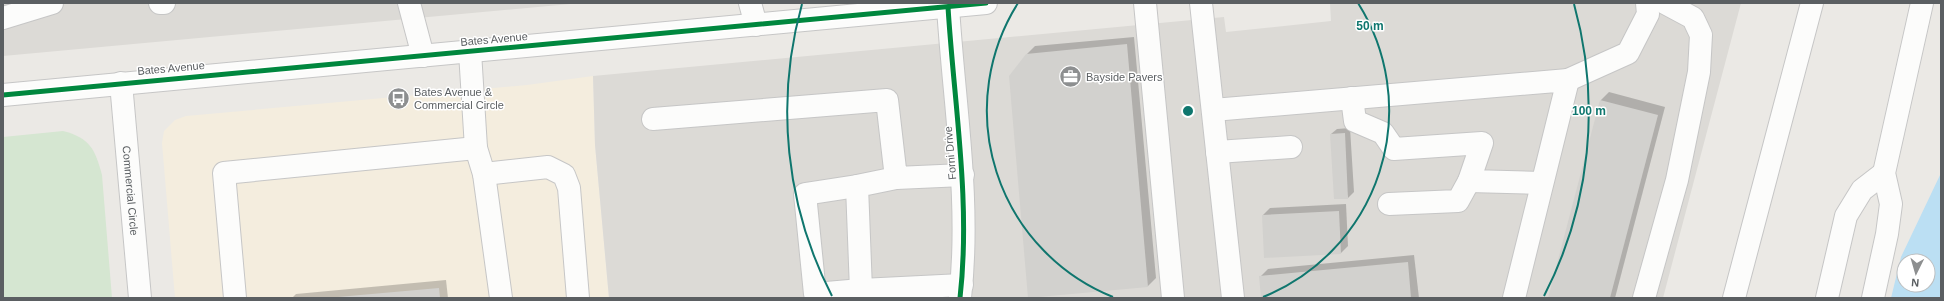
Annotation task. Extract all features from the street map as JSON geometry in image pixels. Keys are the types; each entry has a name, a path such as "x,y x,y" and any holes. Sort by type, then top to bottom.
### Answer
{"street":[{"path":"3,18 52,3"},
{"path":"409,3 423,56"},
{"path":"750,3 756,25"},
{"name":"Bates Avenue","path":"3,95 756,25 839,10 948,7 986,3"},
{"path":"1145,3 1173,298"},
{"path":"1201,3 1233,298"},
{"path":"1213,110 1568,80 1628,53 1648,14 1647,3"},
{"path":"1644,298 1677,180 1699,72 1701,35 1693,18 1665,3"},
{"path":"1734,298 1812,3"},
{"path":"1873,298 1887,234 1891,204 1884,172 1922,3"},
{"name":"Forni Drive","path":"948,7 963,175 965,235 961,291"},
{"path":"470,52 476,148 484,174 501,298"},
{"path":"1514,298 1568,80"},
{"name":"Commercial Circle","path":"121,83 140,298"},
{"path":"1352,98 1355,121 1383,133 1394,149 1482,143 1470,181 1458,202 1389,204"},
{"path":"654,119 887,100 896,178"},
{"path":"1217,152 1291,147"},
{"path":"235,298 224,173 476,148"},
{"path":"484,174 548,167 564,175 569,188 578,298"},
{"path":"1827,298 1846,216 1862,190 1884,172"},
{"path":"961,291 861,290 815,294 806,194 896,178 963,175"},
{"path":"1470,181 1542,183"},
{"path":"857,186 861,290"}],"shaded area":[{"path":"3,3 581,3 3,56"},
{"path":"1330,3 1741,3 1663,298 609,298 595,145 593,76 1224,17 1226,32 1331,21"},
{"path":"593,76 595,145 609,298 175,298 162,143 164,131 175,120 186,116 527,85"}],"green space":[{"path":"63,131 80,137 90,146 97,158 102,175 112,298 3,298 3,137"}],"water":[{"path":"1941,173 1941,298 1891,298 1896,278 1896,293 1936,293 1936,253 1903,253"}],"building":[{"path":"1127,44 1148,287 1028,298 1009,76 1026,54"},
{"path":"1600,100 1658,115 1610,298 1548,298"},
{"path":"1345,133 1348,199 1334,199 1330,134"},
{"path":"1339,211 1341,254 1264,258 1262,215"},
{"path":"1408,262 1411,298 1261,298 1259,276"},
{"path":"439,288 440,298 338,298 338,297"}],"cycle path":[{"path":"3,95 986,3"},
{"path":"948,7 963,189 963,262 960,298"}],"place":[{"name":"Bayside Pavers","path":"1071,77"},
{"name":"Bates Avenue & Commercial Circle","path":"398,98"}]}
